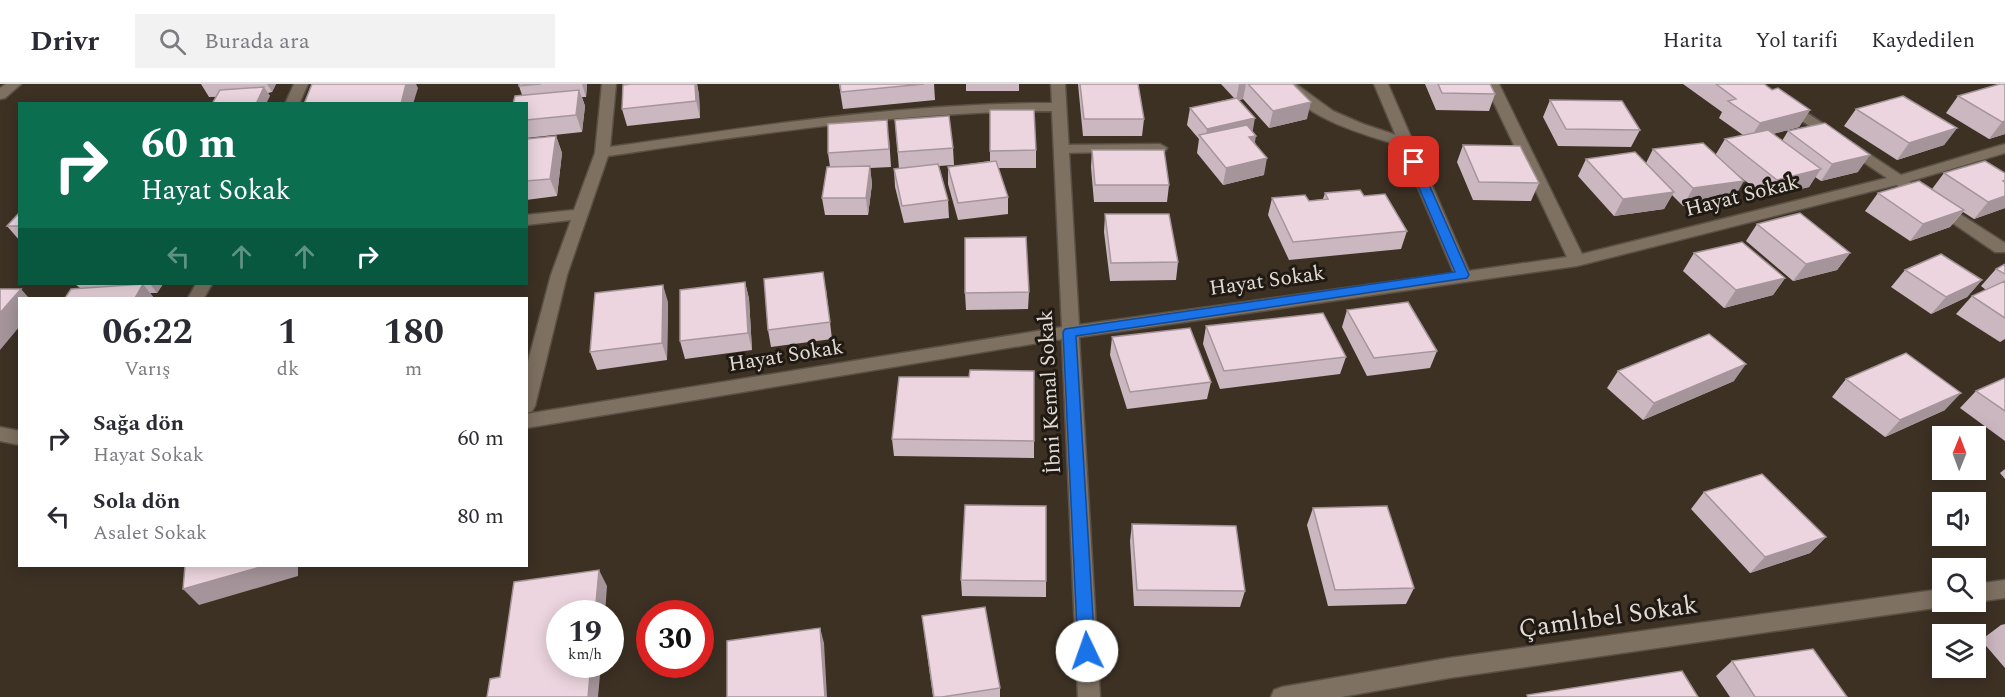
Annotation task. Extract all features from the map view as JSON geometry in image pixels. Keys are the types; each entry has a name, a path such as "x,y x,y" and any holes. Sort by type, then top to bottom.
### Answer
{"street":[{"path":"0,95 14,84"},
{"path":"293,102 301,84"},
{"path":"528,398 559,275 602,153 609,84"},
{"name":"İbni Kemal Sokak","path":"1058,84 1089,697"},
{"path":"1288,84 1299,96 1342,122 1406,143"},
{"path":"1381,84 1463,275"},
{"path":"1492,84 1577,261"},
{"path":"1754,84 2001,248"},
{"path":"602,153 846,119 1006,106 1060,107"},
{"path":"1062,149 1160,148"},
{"name":"Hayat Sokak","path":"528,421 1070,332 1463,275 1577,261 1899,180 2005,148"},
{"path":"528,220 580,214"},
{"path":"0,434 18,438"},
{"path":"1986,592 2005,589"},
{"name":"Çamlıbel Sokak","path":"1282,697 1449,668 1932,599"}],"building":[{"path":"312,84 406,84 402,102 305,102"},
{"path":"695,84 696,101 622,109 623,85"},
{"path":"840,84 924,84 841,92"},
{"path":"1080,84 1138,84 1144,119 1084,119"},
{"path":"1248,84 1293,84 1311,102 1273,111"},
{"path":"1438,84 1490,84 1495,94 1442,93"},
{"path":"1716,84 1764,84 1772,90 1778,88 1810,110 1760,123 1728,101 1736,99"},
{"path":"2005,84 2005,121 2002,122 1958,96"},
{"path":"264,87 257,102 213,102 220,90"},
{"path":"579,90 576,115 528,120 528,102 514,102 515,96"},
{"path":"1903,96 1957,128 1909,143 1856,109"},
{"path":"1237,98 1255,118 1207,129 1190,108"},
{"path":"1550,100 1622,101 1640,130 1566,129"},
{"path":"990,110 1034,110 1036,150 990,151"},
{"path":"949,116 953,148 898,152 895,120"},
{"path":"887,120 889,149 828,153 828,124"},
{"path":"1825,123 1870,155 1832,164 1788,131"},
{"path":"1247,125 1256,136 1249,137 1267,158 1226,168 1199,135"},
{"path":"1768,130 1821,169 1777,180 1725,139"},
{"path":"556,136 550,179 528,181 528,139"},
{"path":"1703,143 1744,181 1693,188 1653,149"},
{"path":"1463,145 1520,146 1539,183 1479,182"},
{"path":"1092,150 1164,150 1169,185 1095,185"},
{"path":"1635,152 1674,192 1623,199 1586,159"},
{"path":"996,161 1008,197 958,203 948,167"},
{"path":"1985,161 2005,173 2003,181 2005,182 2005,196 1988,202 1944,173"},
{"path":"938,164 948,200 902,206 894,169"},
{"path":"870,166 866,198 822,198 827,167"},
{"path":"1919,181 1964,210 1923,224 1878,193"},
{"path":"1360,190 1364,196 1385,194 1407,231 1293,242 1272,198 1305,195 1309,201 1328,199 1325,193"},
{"path":"1800,213 1850,253 1806,264 1757,224"},
{"path":"18,214 18,226 7,226"},
{"path":"1105,214 1169,214 1178,262 1111,263"},
{"path":"1026,237 1029,292 965,293 965,238"},
{"path":"1742,242 1785,278 1736,290 1694,253"},
{"path":"1941,254 1982,280 1946,297 1905,270"},
{"path":"2005,264 2005,274 1996,269"},
{"path":"823,272 830,322 768,330 764,279"},
{"path":"2005,281 2005,318 1972,296"},
{"path":"745,282 748,333 680,341 680,290"},
{"path":"142,285 136,297 66,297 71,289"},
{"path":"663,285 662,343 590,352 595,293"},
{"path":"0,289 21,289 0,313"},
{"path":"1408,302 1437,351 1374,358 1347,310"},
{"path":"1323,313 1346,357 1224,371 1206,326"},
{"path":"1190,328 1211,382 1130,392 1112,337"},
{"path":"1709,334 1746,364 1654,403 1618,371"},
{"path":"1906,353 1961,393 1900,420 1846,379"},
{"path":"970,370 1034,371 1034,441 892,439 899,377 969,377"},
{"path":"2005,378 2005,411 1976,391"},
{"path":"1762,474 1826,537 1765,557 1704,492"},
{"path":"965,505 1046,506 1046,581 961,580"},
{"path":"1387,506 1414,588 1335,590 1313,508"},
{"path":"1132,524 1236,526 1245,591 1137,590"},
{"path":"185,567 260,567 183,589"},
{"path":"599,570 596,600 546,600 546,678 590,678 588,697 487,697 490,679 500,677 514,582"},
{"path":"985,607 1000,688 934,697 922,616"},
{"path":"820,628 825,697 727,697 727,641"},
{"path":"1813,649 1847,697 1755,697 1732,661"},
{"path":"1682,671 1698,697 1528,697 1527,695"}],"route":[{"path":"1087,651 1070,332 1463,275 1414,162"}]}
